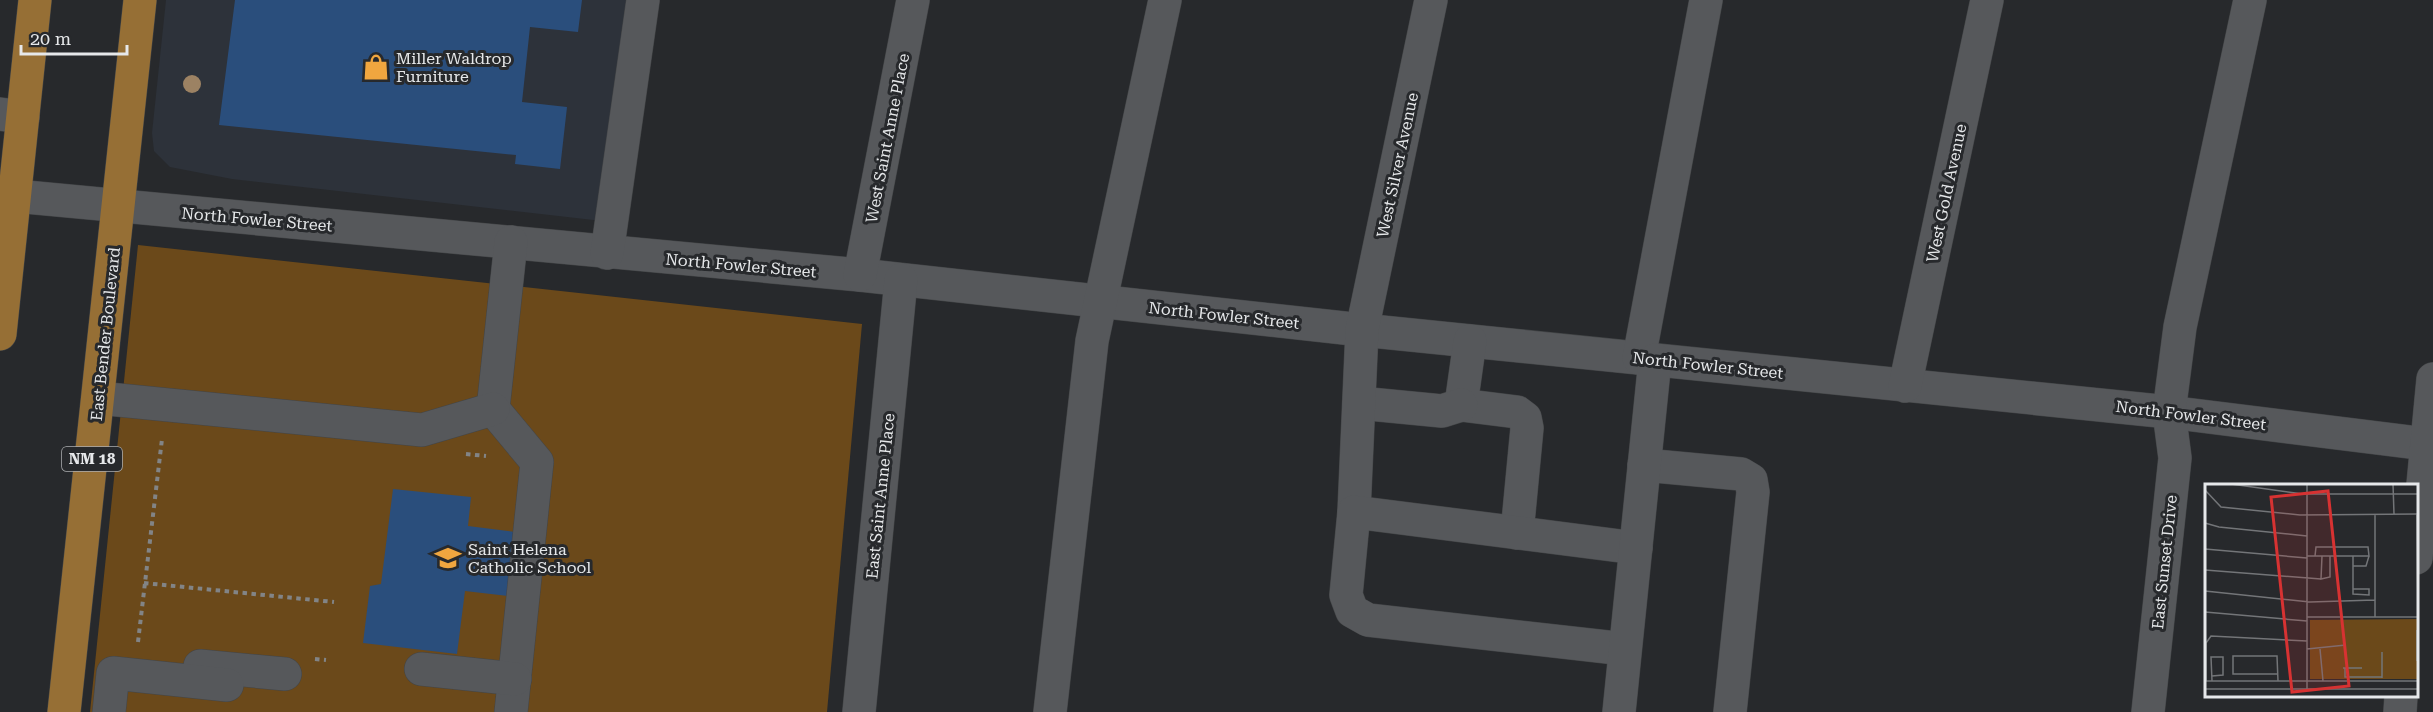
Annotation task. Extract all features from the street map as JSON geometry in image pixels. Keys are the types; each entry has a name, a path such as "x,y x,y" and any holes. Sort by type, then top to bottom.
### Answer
{"main road":[{"path":"0,334 15,195 12,115 35,0"},
{"name":"NM 18","path":"119,206 140,0"},
{"name":"East Bender Boulevard","path":"64,712 119,206"}],"street":[{"path":"607,253 644,0"},
{"name":"West Saint Anne Place","path":"860,275 913,0"},
{"path":"1050,712 1092,341 1165,0"},
{"name":"West Silver Avenue","path":"1431,0 1362,330 1354,512 1346,595 1352,611 1368,620 1625,649"},
{"path":"1619,712 1644,465 1647,359 1706,0"},
{"name":"West Gold Avenue","path":"1905,386 1987,0"},
{"name":"East Sunset Drive","path":"2148,712 2175,458 2169,412 2180,327 2250,0"},
{"name":"North Fowler Street","path":"15,195 607,253 860,275 1362,330 2169,412 2431,444"},
{"path":"511,242 493,409 537,462 512,712"},
{"name":"East Saint Anne Place","path":"859,712 901,280"},
{"path":"1461,405 1470,341"},
{"path":"2418,543 2431,444 2433,379"},
{"path":"98,398 422,430 493,409"},
{"path":"1359,403 1442,411 1461,405 1517,412 1525,418 1527,428 1517,533"},
{"path":"1644,465 1742,474 1751,480 1753,492 1730,712"},
{"path":"1354,512 1636,548"},
{"path":"194,665 227,689"},
{"path":"421,669 515,679"},
{"path":"109,712 113,673 227,689 285,674"},
{"path":"2400,712 2402,697"}],"path":[{"path":"148,643 137,642 162,437"},
{"path":"455,453 537,462"},
{"path":"144,583 334,602"}],"shaded area":[{"path":"166,0 643,0 611,222 232,179 170,167 154,151 152,133"},
{"path":"138,245 862,324 827,712 90,712"}],"building":[{"name":"Miller Waldrop Furniture","path":"235,0 582,0 578,32 530,27 522,102 567,107 560,169 515,164 516,155 219,125"},
{"name":"Saint Helena Catholic School","path":"393,489 471,497 468,526 515,532 508,596 465,591 457,654 363,643 370,586 381,584"}],"place":[{"name":"Miller Waldrop Furniture","path":"376,67"},
{"name":"Saint Helena Catholic School","path":"448,558"}]}
